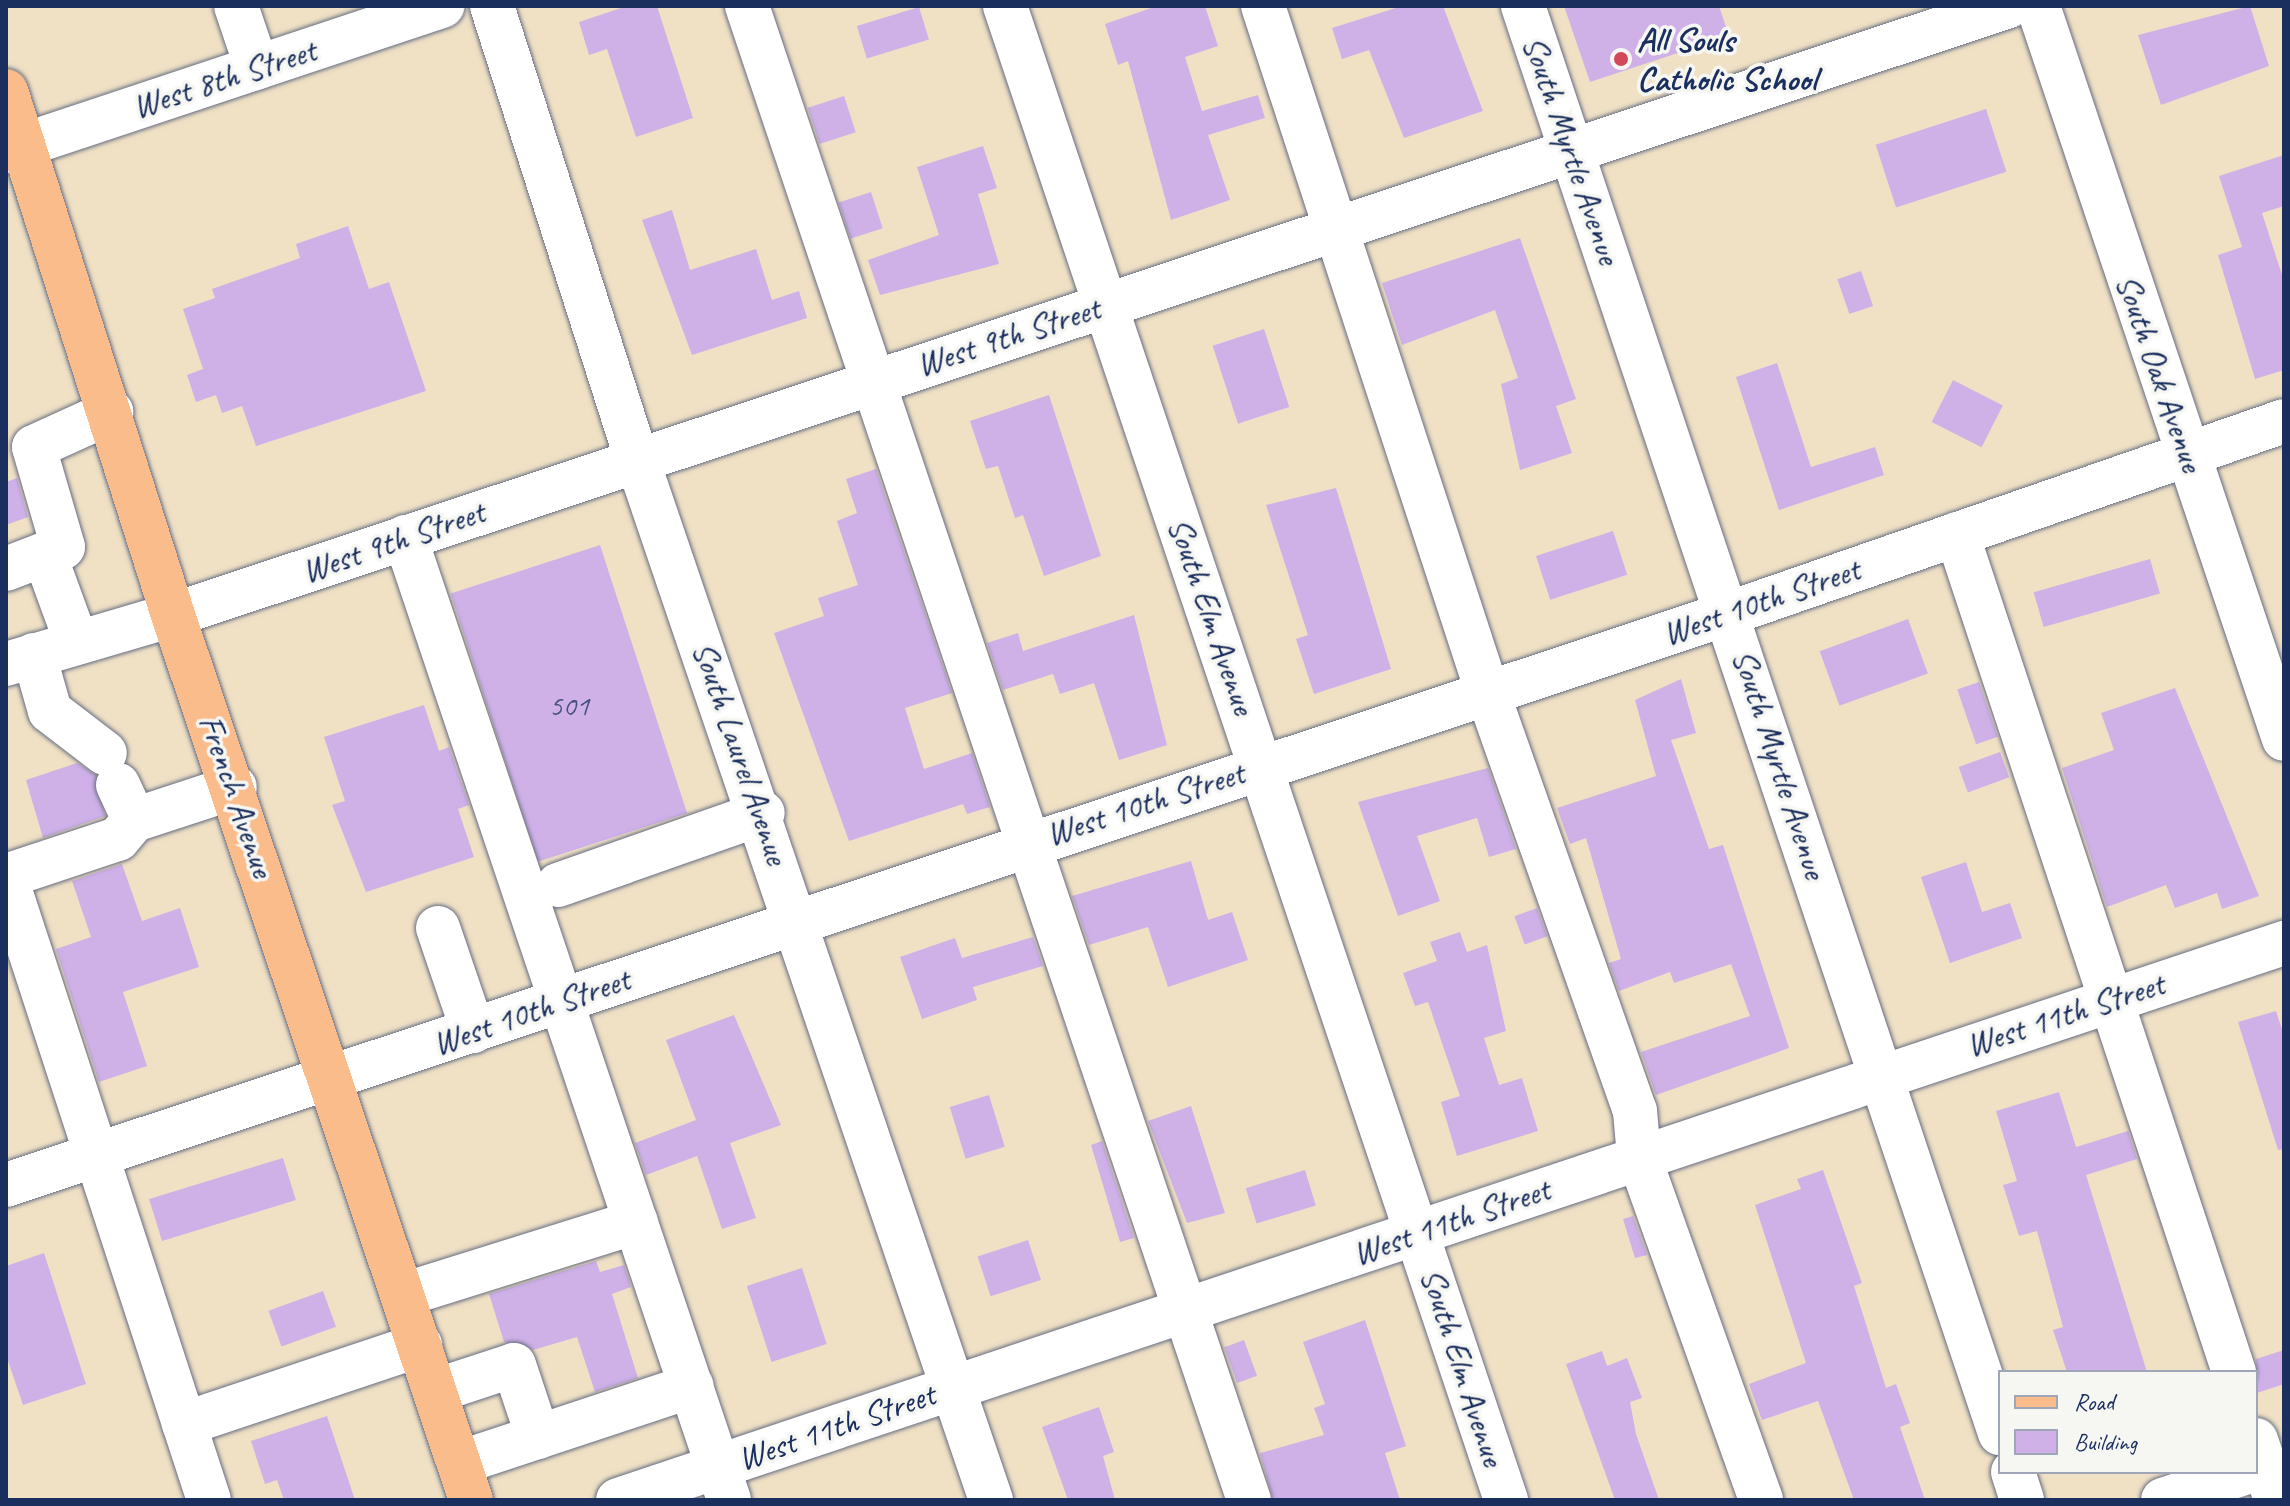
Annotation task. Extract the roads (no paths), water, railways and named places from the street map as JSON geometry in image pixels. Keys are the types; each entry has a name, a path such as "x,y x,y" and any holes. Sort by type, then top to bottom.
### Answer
{"main road":[{"name":"French Avenue","path":"6,91 15,148 111,412 173,615 235,787 465,1481"}],"street":[{"path":"236,6 257,68"},
{"name":"West 8th Street","path":"15,148 443,6"},
{"name":"South Laurel Avenue","path":"492,6 637,459 763,813 991,1500"},
{"path":"747,6 869,382 1249,1500"},
{"name":"South Elm Avenue","path":"1005,6 1103,305 1264,763 1506,1500"},
{"path":"1263,6 1487,691 1635,1111 1639,1157 1761,1500"},
{"name":"South Myrtle Avenue","path":"1523,6 1730,613 1998,1427"},
{"name":"West 9th Street","path":"20,659 173,615 869,382 1572,154 2009,6"},
{"name":"South Oak Avenue","path":"2038,6 2284,739"},
{"path":"76,641 26,562 64,542 34,447 111,412"},
{"name":"West 10th Street","path":"6,1185 332,1079 1264,763 1730,613 2284,421"},
{"path":"1957,534 2116,997 2233,1370"},
{"path":"405,537 724,1483"},
{"path":"20,659 50,711 119,786 118,839 6,877 100,1155 209,1500"},
{"path":"119,786 235,787"},
{"path":"558,885 763,813"},
{"path":"438,928 473,1031"},
{"name":"West 11th Street","path":"618,1500 724,1483 954,1387 1882,1074 2284,943"},
{"path":"403,1295 636,1222"},
{"path":"184,1424 420,1345"},
{"path":"435,1391 514,1365 538,1437"},
{"path":"465,1481 538,1437 692,1386"},
{"path":"2014,1474 2022,1500"},
{"path":"2163,1500 2245,1474"}],"place":[{"name":"All Souls Catholic School","path":"1621,59"}]}
